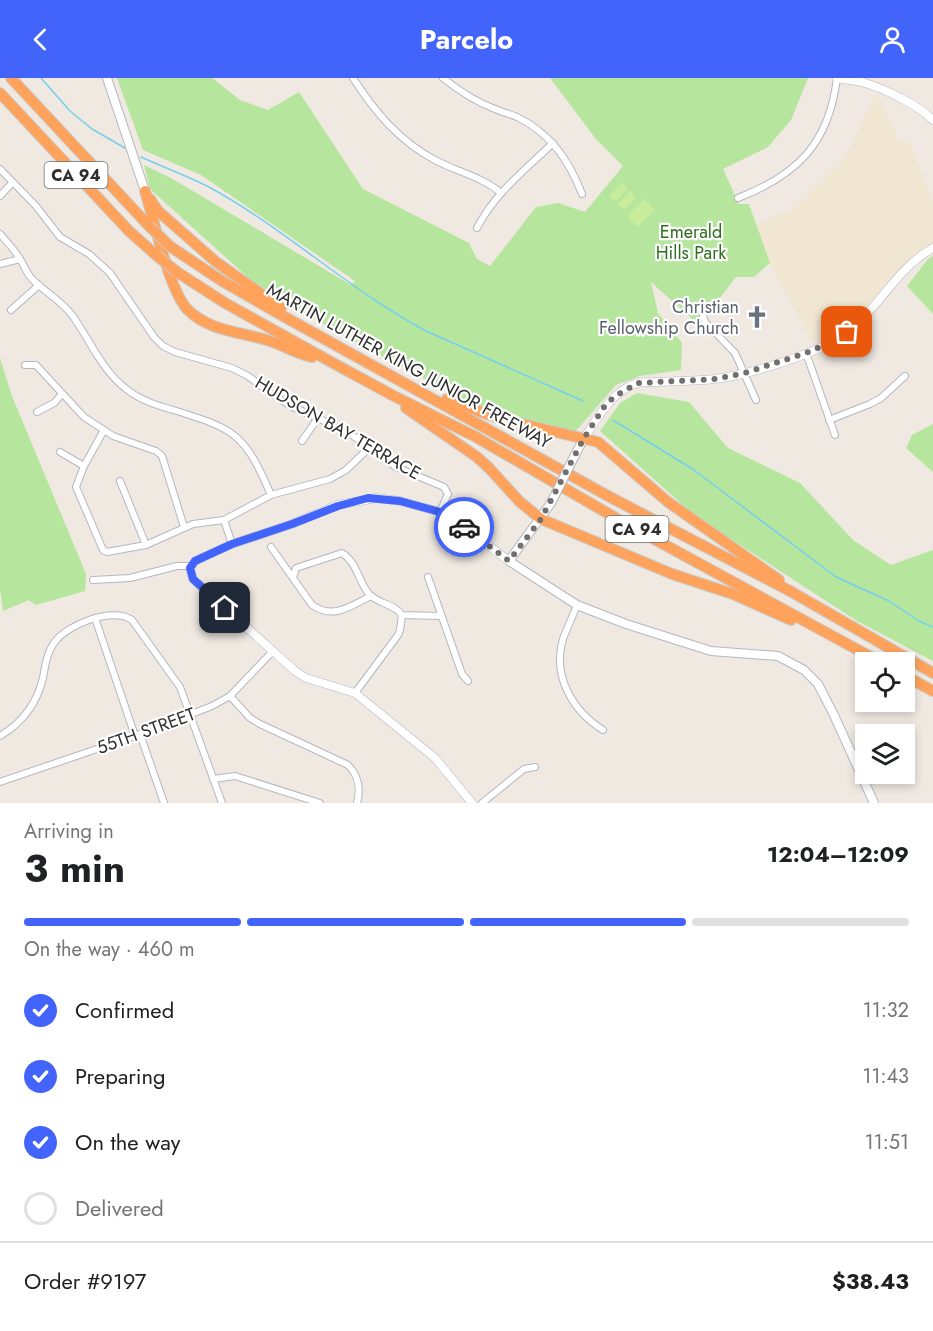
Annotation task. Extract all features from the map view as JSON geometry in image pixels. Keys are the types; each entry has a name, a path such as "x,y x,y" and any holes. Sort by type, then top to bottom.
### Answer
{"highway":[{"name":"MARTIN LUTHER KING JUNIOR FREEWAY","path":"11,78 149,226 171,246 222,281 609,496 790,591 933,673"},
{"name":"MARTIN LUTHER KING JUNIOR FREEWAY","path":"0,93 129,231 177,272 225,303 333,363 476,437 621,521 862,652"},
{"path":"145,191 158,211 216,262 314,332"},
{"path":"145,191 174,288 186,308 200,321 333,363"},
{"path":"401,380 482,413 598,442 668,502 776,576 790,591"},
{"path":"392,395 430,426 477,457 520,502 541,519 672,574 758,605 858,652"},
{"path":"915,681 933,691"}],"main road":[{"path":"107,78 145,191"},
{"path":"584,438 551,503 509,561 577,604 626,624 711,651 778,656 804,670 818,684 874,803"}],"street":[{"path":"353,78 382,118 404,140 435,160 483,180 501,193"},
{"path":"443,78 474,100 534,126 554,143 571,168 582,194"},
{"path":"738,198 766,187 783,176 812,148 828,119 837,78 864,82 922,111 933,120"},
{"path":"477,228 485,212 501,193 554,143"},
{"name":"HUDSON BAY TERRACE","path":"0,169 36,206 60,237 98,261 110,273 154,337 163,346 175,352 240,372 291,406 348,432 406,472 444,487 448,494 440,512"},
{"path":"0,196 12,183"},
{"path":"0,234 20,258 26,272 70,314 108,372 125,388 157,406 213,422 234,434 249,449 257,462 271,495"},
{"path":"584,438 606,404 638,383 716,379 745,373 837,340 857,325 919,257 933,248"},
{"path":"0,264 20,258"},
{"path":"11,310 39,285"},
{"path":"701,309 705,322 735,353 756,400"},
{"path":"806,353 834,435"},
{"path":"25,365 36,365 84,417 124,441 156,451 162,456 184,527"},
{"path":"829,420 881,398 905,376"},
{"path":"37,412 54,403 62,394"},
{"path":"302,441 318,418"},
{"path":"104,430 84,466 76,488 103,550 107,552 146,544 184,527 202,522 224,520 271,495 338,475 355,463 369,448"},
{"path":"60,452 84,466"},
{"path":"120,481 146,544"},
{"path":"472,803 435,758 355,693 306,678 273,651 193,579 190,573 191,566 195,561 232,544 338,506 368,498 400,501 440,512 509,561"},
{"path":"224,520 232,544"},
{"path":"271,547 312,605 319,610 330,613 371,596"},
{"path":"293,578 296,568 342,554 350,558 371,596 399,610 402,615 398,635 355,693"},
{"path":"93,580 130,578 177,566 191,566"},
{"path":"428,577 462,674 468,681"},
{"path":"577,604 563,640 561,669 564,686 576,707 590,722 603,730"},
{"path":"0,736 18,723 30,710 41,686 48,653 59,636 77,624 95,618 126,615 132,620 180,687 222,803"},
{"path":"402,615 441,616"},
{"path":"95,618 164,803"},
{"name":"55TH STREET","path":"0,782 191,716 231,696 273,651"},
{"path":"231,696 250,718 260,724 348,765 355,772 358,782 357,803"},
{"path":"482,803 524,769 535,767"},
{"path":"213,779 235,776 320,803"}],"shaded area":[{"path":"876,94 898,138 910,145 933,201 933,243 923,248 904,265 855,319 833,334 812,342 770,263 756,225 794,208 846,157"}],"green space":[{"name":"Emerald Hills Park","path":"117,78 212,78 240,100 268,110 299,92 363,189 469,243 477,259 490,266 536,207 558,203 585,212 623,166 596,139 550,78 808,78 791,120 768,147 723,169 739,204 749,204 770,263 754,277 736,277 699,325 651,282 658,313 682,343 681,370 640,376 616,385 575,432 480,408 342,335 252,281 150,189 144,165 171,178 351,285 355,281 201,175 143,150"},
{"path":"622,183 628,189 615,202 609,196"},
{"path":"630,191 636,197 624,210 618,204"},
{"path":"644,199 655,210 638,227 627,216"},
{"path":"933,256 933,314 907,286 928,259"},
{"path":"0,358 12,396 86,574 85,591 36,605 29,600 3,611 0,589"},
{"path":"637,393 689,402 728,448 800,483 853,540 891,565 933,550 933,661 857,621 694,515 600,431 620,403"},
{"path":"933,424 933,472 906,448 912,435"}],"waterway":[{"path":"41,78 70,111 92,129 125,148"},
{"path":"141,157 201,183 237,203 369,296 424,330 583,401"},
{"path":"613,420 694,470 836,577 889,601 919,621 933,627"}],"way so far":[{"path":"464,527 509,561 551,503 584,438 606,404 617,395 638,383 716,379 745,373 806,353 837,340 847,332"}],"place":[{"name":"Christian Fellowship Church","path":"757,317"}],"route":[{"path":"225,608 192,577 190,568 192,563 232,544 338,506 368,498 400,501 440,512 464,527"}]}
